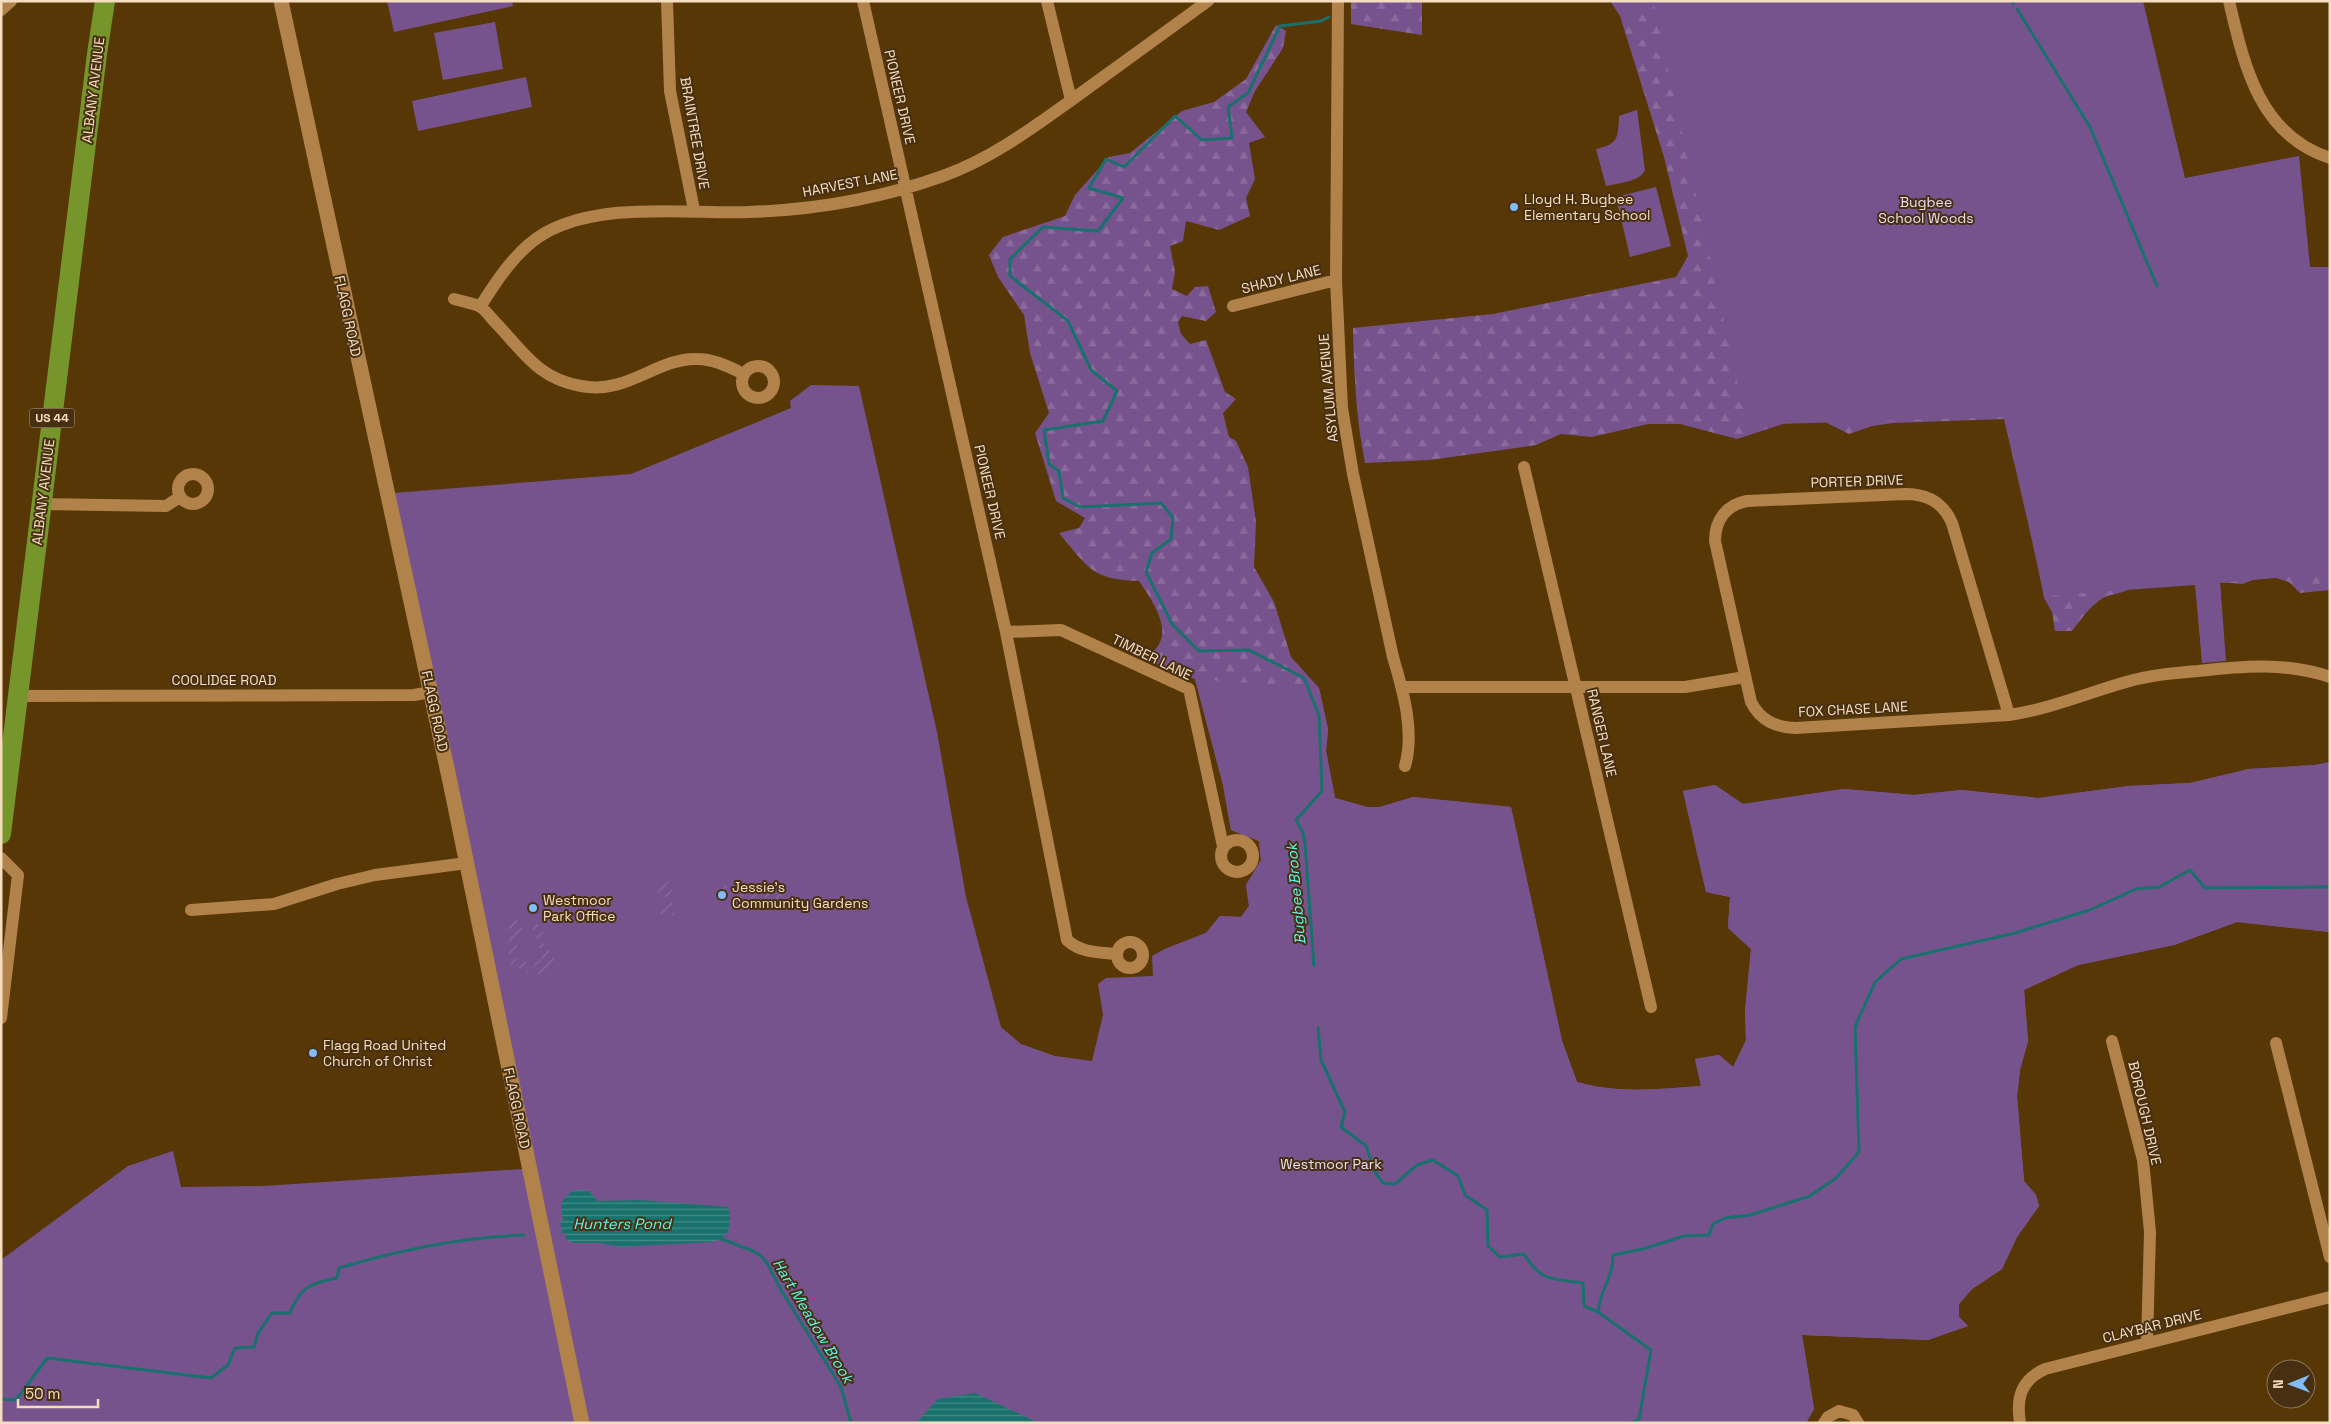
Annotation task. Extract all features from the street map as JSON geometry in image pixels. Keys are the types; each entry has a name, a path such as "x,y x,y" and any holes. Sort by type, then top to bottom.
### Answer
{"highway":[{"name":"ALBANY AVENUE","path":"1,834 96,54 105,1"}],"street":[{"path":"1,10 11,1"},
{"name":"FLAGG ROAD","path":"281,1 385,490 467,862 582,1423"},
{"name":"BRAINTREE DRIVE","path":"666,1 670,91 694,210"},
{"name":"PIONEER DRIVE","path":"862,1 1006,632 1067,940 1075,948 1117,954"},
{"path":"1047,1 1071,100"},
{"name":"HARVEST LANE","path":"480,307 498,279 522,252 547,232 568,223 635,212 694,210 748,212 844,202 906,188 967,167 1024,134 1208,1"},
{"name":"ASYLUM AVENUE","path":"1338,1 1336,280 1339,370 1347,442 1393,657 1402,687 1409,737 1405,766"},
{"path":"2229,1 2244,62 2257,95 2271,115 2290,135 2308,148 2330,158"},
{"name":"SHADY LANE","path":"1233,306 1336,280"},
{"path":"454,299 480,307 538,369 552,378 568,384 591,387 616,386 666,366 697,358 718,362 744,374"},
{"name":"RANGER LANE","path":"1524,467 1651,1007"},
{"name":"PORTER DRIVE","path":"1745,677 1716,541 1715,533 1720,517 1732,506 1747,501 1917,494 1936,501 1949,517 2009,715"},
{"path":"42,504 166,506 180,497"},
{"name":"TIMBER LANE","path":"1006,632 1061,630 1189,689 1223,846"},
{"name":"FOX CHASE LANE","path":"1745,677 1751,702 1758,713 1770,723 1786,727 2009,715 2035,711 2128,681 2158,675 2260,665 2289,667 2330,677"},
{"path":"1402,687 1685,687 1745,677"},
{"name":"COOLIDGE ROAD","path":"18,696 404,695 431,692"},
{"path":"1,858 18,875 1,1018"},
{"path":"191,910 274,904 367,876 467,862"},
{"name":"BOROUGH DRIVE","path":"2112,1041 2143,1160 2150,1232 2147,1342"},
{"path":"2276,1043 2328,1238 2330,1257"},
{"name":"CLAYBAR DRIVE","path":"2020,1423 2019,1395 2025,1384 2039,1372 2147,1342 2330,1297"},
{"path":"1824,1423 1828,1416 1839,1411 1853,1415 1858,1423"}],"green space":[{"path":"387,1 512,1 513,6 394,32"},
{"path":"1351,1 1422,1 1422,35 1351,24"},
{"name":"Bugbee School Woods","path":"1610,1 2136,1 2181,187 2303,277 2330,304 2330,590 2300,593 2289,582 2267,575 2242,584 2220,582 2225,661 2202,663 2196,582 2129,589 2098,601 2082,617 2072,631 2055,631 2052,612 2044,598 2034,537 2027,518 2004,419 1893,423 1872,426 1849,434 1815,417 1795,420 1737,439 1680,424 1648,424 1592,437 1561,434 1536,445 1430,460 1365,463 1356,396 1353,328 1493,314 1676,277 1688,256 1664,157 1620,16"},
{"name":"Bugbee School Woods","path":"1620,1 2143,1 2185,178 2299,156 2310,267 2329,267 2330,270 2330,573 2220,583 2226,661 2202,661 2195,585 2044,596 2005,417 1747,425 1654,6 1622,10"},
{"path":"495,22 503,69 443,80 434,33"},
{"path":"1276,25 1286,31 1283,48 1255,91 1246,112 1265,137 1249,143 1255,179 1246,198 1250,216 1219,230 1186,221 1183,241 1170,246 1175,272 1172,289 1187,296 1195,287 1208,286 1216,312 1206,321 1182,316 1178,322 1181,334 1190,344 1206,340 1225,392 1236,399 1223,413 1229,437 1236,441 1248,467 1256,522 1254,567 1274,602 1291,657 1319,688 1328,729 1326,751 1335,798 1367,807 1380,807 1413,797 1511,807 1562,1041 1577,1082 1593,1086 1624,1089 1701,1086 1695,1059 1719,1055 1733,1067 1746,1041 1745,1011 1751,949 1728,928 1730,897 1706,892 1683,791 1715,785 1743,804 1844,789 1914,795 1961,790 2038,798 2129,786 2190,783 2249,769 2315,765 2330,762 2330,932 2237,922 2174,945 2078,965 2024,990 2028,1041 2020,1070 2017,1096 2024,1181 2036,1195 2039,1206 2017,1237 2002,1269 1972,1289 1959,1304 1959,1317 1968,1326 1928,1340 1802,1335 1814,1409 1806,1423 1656,1144 1316,948 1152,956 1206,933 1220,916 1241,917 1249,906 1246,885 1261,860 1259,841 1231,830 1223,785 1195,679 1167,670 1152,661 1150,654 1158,646 1162,637 1162,628 1156,608 1145,589 1139,581 1110,578 1092,569 1084,563 1059,533 1079,528 1085,518 1056,501 1035,433 1049,413 1030,353 1024,315 998,277 989,255 1003,237 1065,216 1075,195 1109,157 1130,153 1182,111 1214,102 1246,79"},
{"path":"526,77 532,107 418,131 412,101"},
{"path":"1637,110 1645,170 1634,180 1606,186 1596,149 1609,145 1616,138 1619,116"},
{"path":"1656,187 1671,246 1630,257 1616,197"},
{"name":"Westmoor Park","path":"811,385 859,386 937,732 966,897 1001,1027 1021,1044 1055,1056 1092,1061 1103,1015 1098,984 1106,978 1153,976 1152,956 1206,933 1220,916 1241,917 1249,906 1246,885 1261,860 1259,841 1231,830 1223,785 1195,679 1319,688 1328,729 1326,751 1335,798 1367,807 1380,807 1413,797 1511,807 1562,1041 1577,1082 1593,1086 1639,1090 1701,1086 1695,1059 1719,1055 1733,1067 1746,1040 1745,1011 1751,949 1728,928 1730,897 1706,892 1683,791 1715,785 1743,804 1844,789 1914,795 1961,790 2038,798 2129,786 2190,783 2249,769 2315,765 2330,762 2330,932 2237,922 2174,945 2078,965 2024,990 2028,1041 2020,1070 2017,1096 2024,1181 2036,1195 2039,1206 2017,1237 2002,1269 1972,1289 1959,1304 1959,1317 1968,1326 1928,1340 1802,1335 1814,1409 1806,1423 589,1423 393,493 631,474 791,408 790,401"},
{"path":"664,881 670,883 672,889 670,895 664,897 658,895 656,889 658,883"},
{"path":"779,885 784,885 784,900 765,902 765,886 769,886 771,893 778,894"},
{"path":"714,886 735,886 735,894 714,894"},
{"path":"738,886 743,886 742,893 748,898 752,895 745,886 754,886 756,902 740,904"},
{"path":"672,901 674,915 660,915 659,903 666,905"},
{"path":"517,918 517,929 523,928 524,931 518,933 514,939 519,950 516,959 517,961 530,964 527,974 524,969 512,966 509,960 509,924 510,919"},
{"path":"536,922 544,932 542,942 553,955 556,962 546,974 532,975 535,963 541,960 543,954 537,944 536,932 532,929 528,931 527,928 532,927 532,923"},
{"path":"173,1151 181,1187 264,1186 523,1169 575,1423 1,1423 1,1260 128,1166"}],"water":[{"name":"Hunters Pond","path":"579,1190 589,1191 598,1201 640,1200 728,1207 730,1225 723,1237 712,1242 620,1247 600,1243 574,1243 566,1239 565,1233 562,1233 560,1221 563,1221 561,1207 563,1200 571,1192"},
{"path":"975,1393 1039,1423 916,1423 938,1399"}],"waterway":[{"path":"2017,9 2090,127 2157,286"},
{"name":"Bugbee Brook","path":"1314,966 1305,844 1303,833 1296,820 1322,791 1319,715 1304,678 1249,650 1199,651 1172,624 1146,572 1152,553 1171,539 1173,518 1161,503 1080,507 1063,498 1059,471 1049,464 1044,430 1103,421 1117,391 1091,370 1068,321 1010,276 1010,259 1043,227 1098,231 1123,198 1089,188 1106,159 1124,167 1175,116 1202,140 1232,138 1228,107 1248,93 1280,26 1321,21 1329,17"},
{"path":"1598,1312 1601,1297 1611,1271 1613,1255 1643,1249 1684,1236 1709,1235 1713,1224 1725,1218 1750,1215 1810,1196 1836,1178 1859,1152 1855,1027 1875,982 1901,959 2015,933 2090,910 2136,889 2159,887 2190,870 2205,888 2330,887"},
{"name":"Hart Meadow Brook","path":"1318,1028 1321,1060 1345,1112 1341,1127 1366,1146 1375,1172 1383,1183 1395,1184 1417,1165 1433,1160 1458,1176 1465,1195 1487,1210 1488,1246 1500,1257 1524,1254 1542,1275 1549,1278 1583,1283 1584,1306 1598,1312 1651,1350 1639,1419 1631,1423"},
{"path":"1,1399 16,1400 47,1358 211,1378 228,1365 235,1348 254,1347 258,1333 272,1313 290,1313 302,1292 313,1284 337,1278 339,1268 430,1246 477,1238 524,1235"},
{"name":"Hart Meadow Brook","path":"719,1238 753,1251 767,1263 781,1290 841,1387 851,1423"}],"place":[{"name":"Lloyd H. Bugbee Elementary School","path":"1514,207"},
{"name":"Jessie's Community Gardens","path":"722,895"},
{"name":"Westmoor Park Office","path":"533,908"},
{"name":"Flagg Road United Church of Christ","path":"313,1053"}]}
